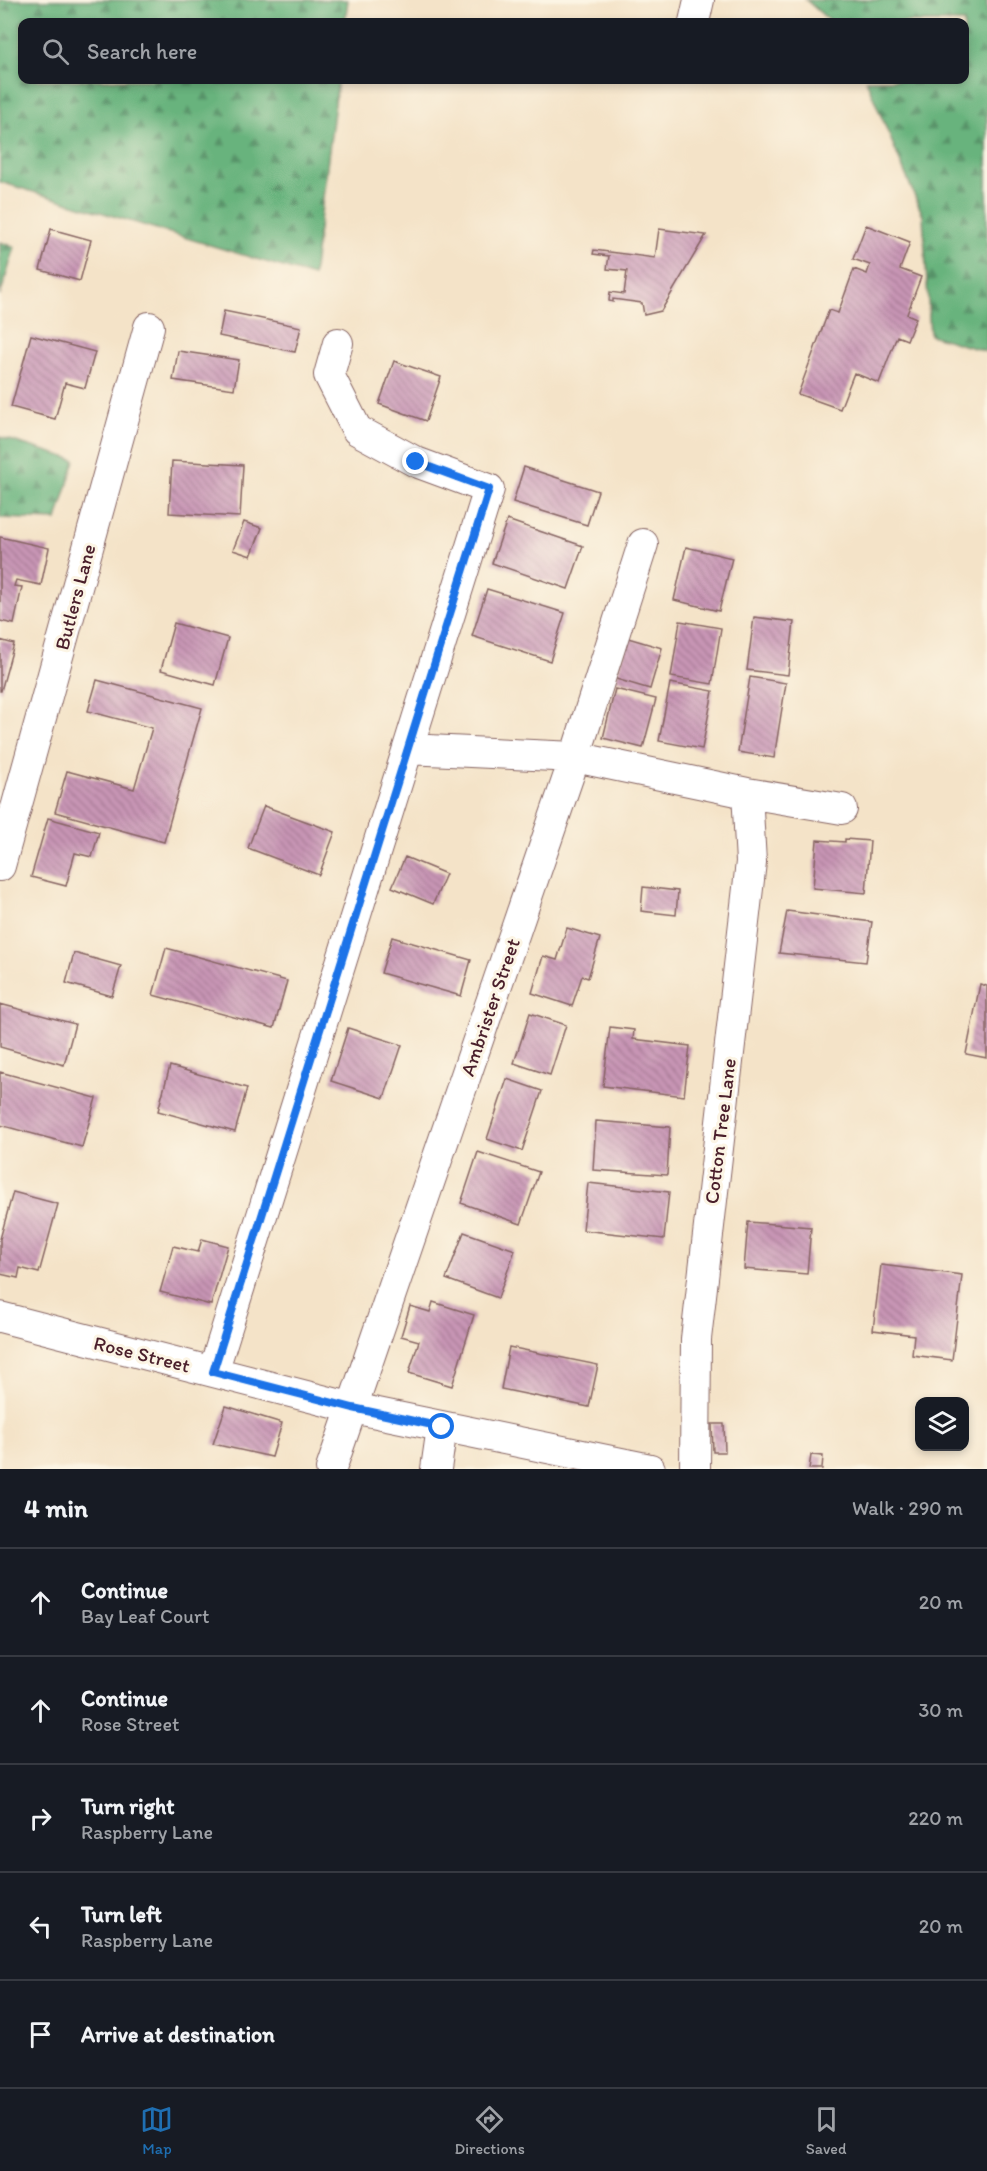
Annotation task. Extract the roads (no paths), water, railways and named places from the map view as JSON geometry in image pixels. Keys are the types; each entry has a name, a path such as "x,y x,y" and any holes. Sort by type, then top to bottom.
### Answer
{"street":[{"path":"695,18 699,0"},
{"name":"Butlers Lane","path":"0,866 149,327"},
{"path":"213,1372 489,489 416,462 357,430 329,375 338,343"},
{"name":"Ambrister Street","path":"331,1469 575,757 643,544"},
{"path":"408,750 575,757 747,793 842,808"},
{"name":"Cotton Tree Lane","path":"695,1469 696,1339 751,862 747,793"},
{"name":"Rose Street","path":"0,1317 353,1408 650,1469"},
{"path":"436,1469 442,1427"}]}
